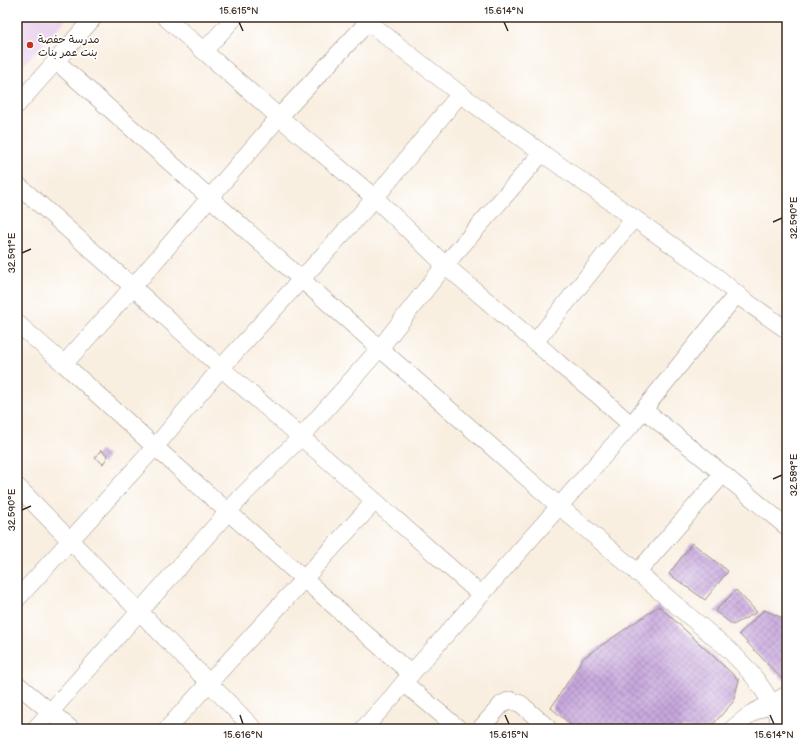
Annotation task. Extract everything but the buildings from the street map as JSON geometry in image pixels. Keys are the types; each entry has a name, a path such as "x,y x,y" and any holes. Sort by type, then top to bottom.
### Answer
{"street":[{"path":"17,105 94,17"},
{"path":"165,17 279,117 375,198 445,265 563,367 600,396 631,425"},
{"path":"204,51 235,17"},
{"path":"64,364 134,287 365,19 460,94 542,154 717,277 737,294 787,330"},
{"path":"56,61 559,506 728,649 756,678 772,703 782,729"},
{"path":"17,599 155,447 221,368 375,198 460,94"},
{"path":"35,729 244,494 301,437 380,348 445,265 542,154"},
{"path":"17,184 134,287 221,368 481,595"},
{"path":"535,342 634,218"},
{"path":"363,729 644,410 737,294"},
{"path":"17,323 303,579 458,729"},
{"path":"644,410 787,527"},
{"path":"637,573 723,474"},
{"path":"17,486 254,729"},
{"path":"167,729 375,501"},
{"path":"17,684 71,729"},
{"path":"732,729 752,714 787,695"},
{"path":"480,729 502,704 510,700 521,704 548,729"}],"shaded area":[{"name":"مدرسة حفصة بنت عمر بنات","path":"17,17 68,17 17,72"}],"place":[{"name":"مدرسة حفصة بنت عمر بنات","path":"30,45"}]}
